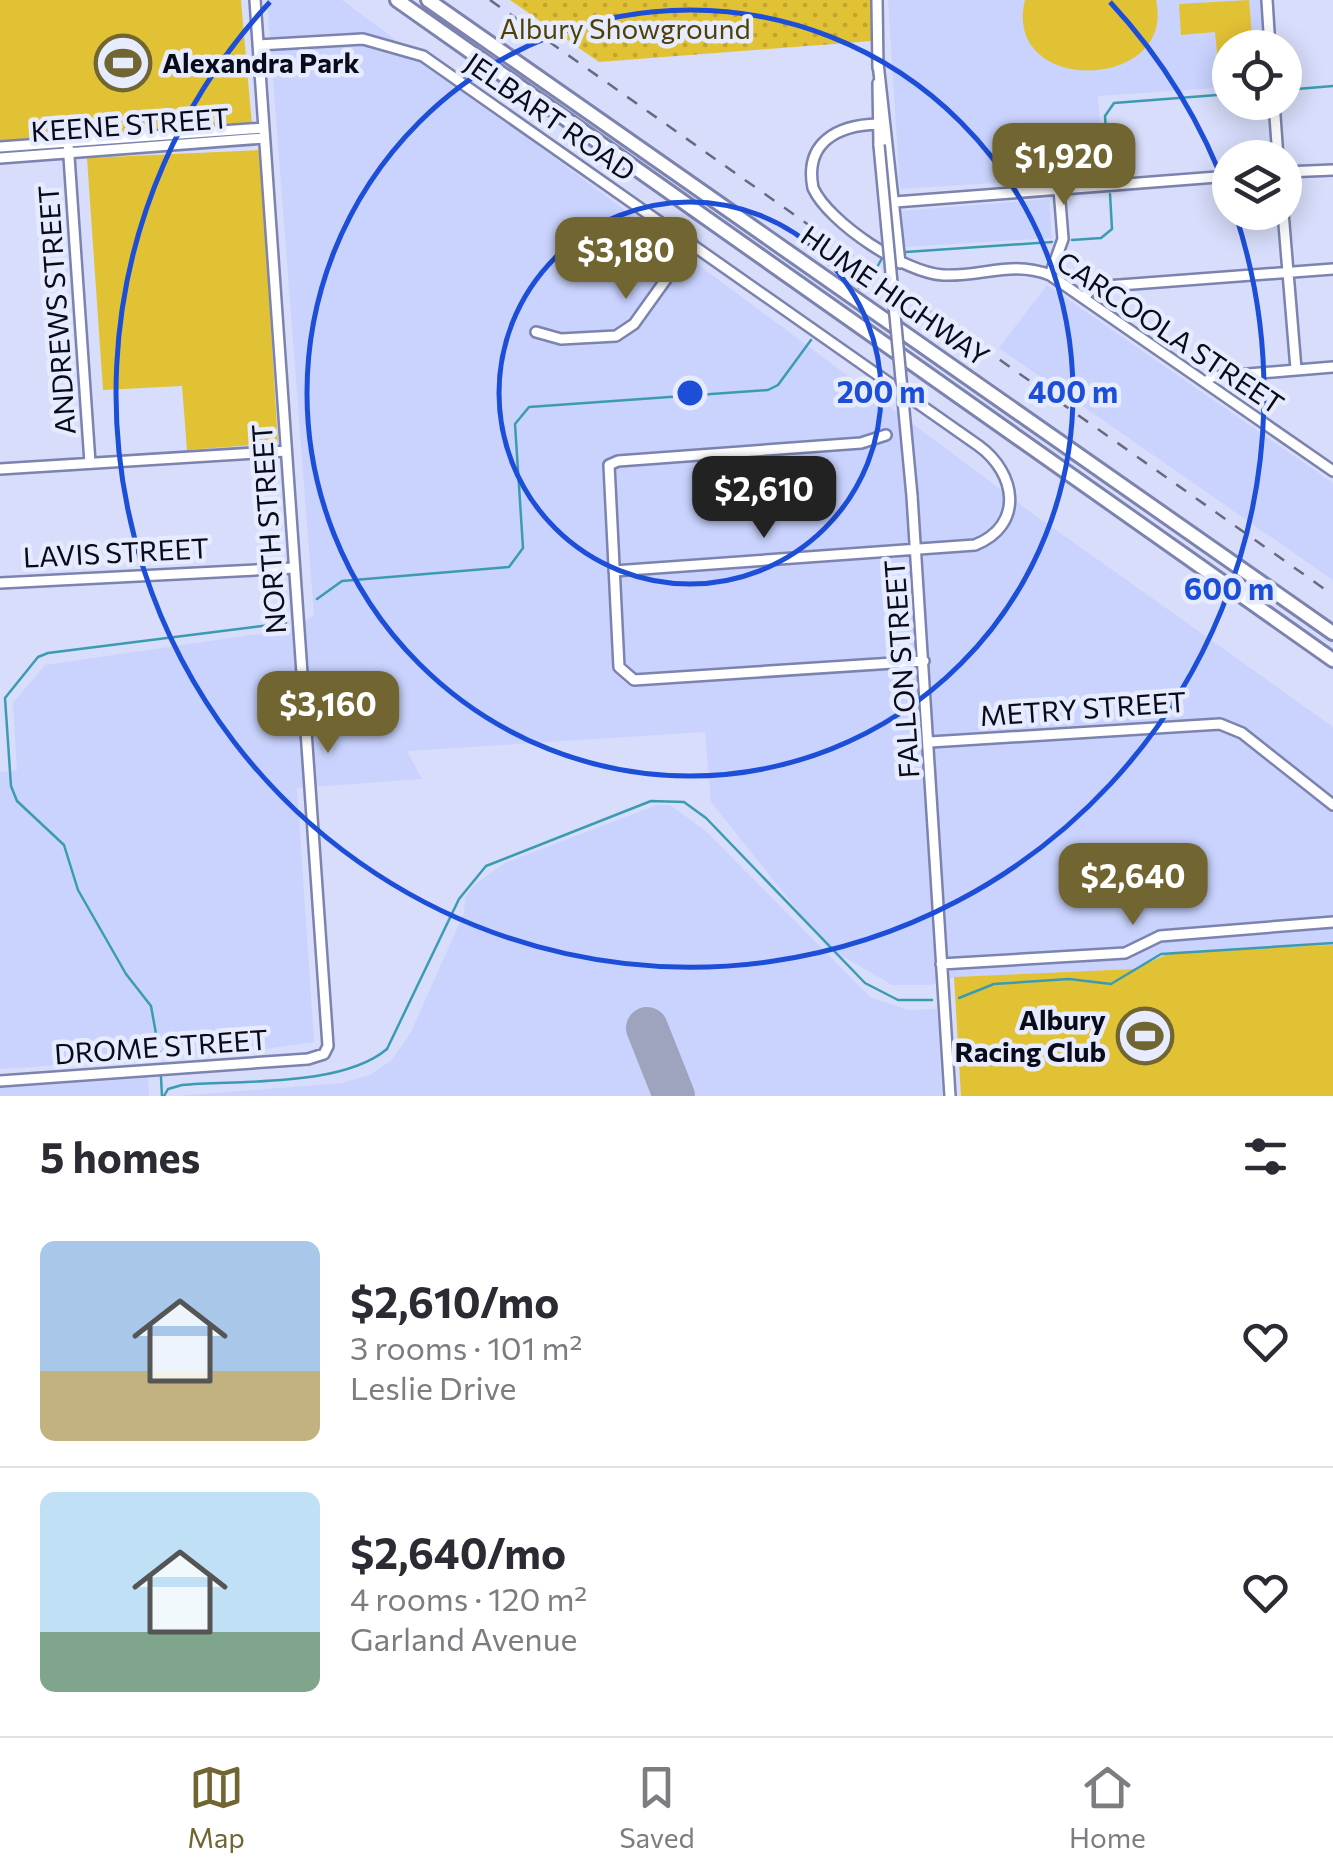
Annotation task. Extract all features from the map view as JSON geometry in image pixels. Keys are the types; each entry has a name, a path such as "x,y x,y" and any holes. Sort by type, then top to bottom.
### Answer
{"highway":[{"name":"HUME HIGHWAY","path":"398,0 1333,660"},
{"name":"HUME HIGHWAY","path":"428,0 1333,633"}],"street":[{"name":"NORTH STREET","path":"255,0 330,1038 324,1054"},
{"name":"FALLON STREET","path":"877,0 879,145 917,550 950,1096"},
{"path":"1267,0 1269,30"},
{"path":"444,32 453,17"},
{"name":"JELBART ROAD","path":"258,45 363,39 412,51 692,243 1002,466 1011,500 1006,518 993,535 975,545 917,550"},
{"path":"878,63 900,263"},
{"name":"CARCOOLA STREET","path":"878,124 851,126 828,137 814,156 811,182 826,209 900,263 947,276 1019,266 1050,275 1333,471"},
{"name":"KEENE STREET","path":"0,158 68,148 264,133"},
{"name":"KEENE STREET","path":"0,147 68,148"},
{"name":"ANDREWS STREET","path":"68,148 90,462"},
{"path":"1302,171 1333,170"},
{"path":"895,202 1212,177"},
{"path":"1050,275 1063,239 1059,189"},
{"path":"1284,230 1296,370"},
{"path":"536,332 561,339 616,336 634,324 692,243"},
{"path":"1084,298 1093,288 1333,269"},
{"path":"1206,383 1211,377 1333,367"},
{"path":"886,435 861,444 618,461 609,465 620,667 624,676 634,680 924,661"},
{"path":"0,469 286,450"},
{"path":"614,570 917,550"},
{"name":"LAVIS STREET","path":"0,583 294,568"},
{"name":"METRY STREET","path":"930,742 1220,724 1242,732 1333,805"},
{"path":"940,964 1125,953 1160,936 1333,922"},
{"name":"DROME STREET","path":"0,1082 308,1059 324,1054"}],"shaded area":[{"path":"267,0 342,0 1035,515 1333,727 1333,945 1173,952 1133,969 954,977 930,985 892,985 827,947 711,802 705,732 407,751 422,779 297,788 314,1042 229,1054 0,1069 0,772 17,770 13,703 45,665 286,630 314,616"},
{"path":"888,0 1261,0 1264,30 1212,30 1212,88 1098,96 1103,176 900,189"},
{"path":"1049,199 1052,238 904,247 902,211"},
{"path":"1047,285 1333,483 1333,580 999,348"},
{"path":"657,805 670,805 707,832 870,997 908,1010 937,1009 942,1096 178,1096 342,1083 370,1075 392,1060 411,1032 464,913 465,897 475,884 505,863"},
{"path":"148,1078 149,1096 0,1096 0,1088"}],"green space":[{"name":"Alexandra Park","path":"0,0 241,0 252,126 0,143"},
{"name":"Albury Showground","path":"510,0 871,0 872,41 599,62"},
{"path":"1025,0 1156,0 1155,30 1141,52 1117,66 1089,70 1061,66 1038,53 1025,31"},
{"path":"1249,0 1252,30 1181,35 1179,4"},
{"path":"260,150 278,443 187,450 182,386 103,390 87,158"},
{"name":"Albury Racing Club","path":"1333,945 1333,1096 961,1096 954,977 1133,969 1173,952"}],"waterway":[{"path":"1302,89 1333,86"},
{"path":"1109,177 1105,116 1114,103 1212,95"},
{"path":"1072,240 1101,238 1112,229 1110,194"},
{"path":"906,252 1052,242"},
{"path":"876,269 881,260"},
{"path":"859,288 872,275"},
{"path":"317,599 342,581 509,567 523,548 515,424 529,407 768,390 778,385 811,340"},
{"path":"160,1056 151,1006 126,974 78,890 64,845 17,801 11,786 5,698 38,657 48,653 286,623"},
{"path":"164,1096 168,1089 182,1085 318,1076 368,1061 387,1049 459,899 486,866 651,801 684,802 706,818 865,983 898,1000 932,1000"},
{"path":"959,998 994,984 1069,979 1111,984 1161,954 1333,943"},
{"path":"161,1077 162,1096"}],"runway":[{"path":"647,1028 674,1096"}],"railway":[{"path":"490,0 1333,595"}],"place":[{"name":"Alexandra Park","path":"123,63"},
{"name":"Albury Racing Club","path":"1145,1036"}]}
